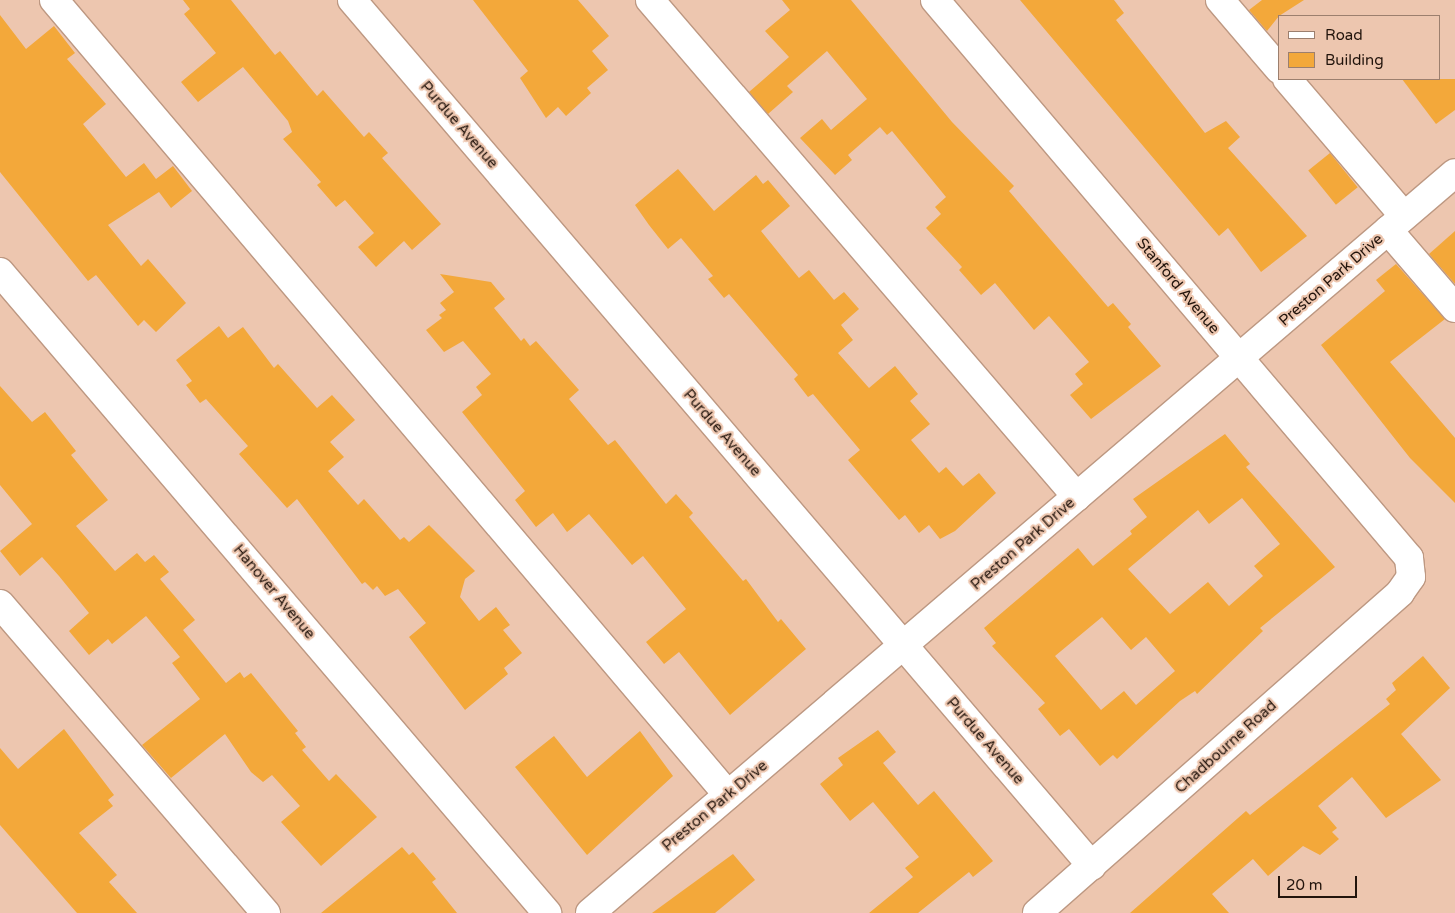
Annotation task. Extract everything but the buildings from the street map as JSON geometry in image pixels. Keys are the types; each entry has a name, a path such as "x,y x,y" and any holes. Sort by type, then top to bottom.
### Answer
{"street":[{"path":"54,0 728,795"},
{"name":"Purdue Avenue","path":"352,0 1092,866"},
{"path":"650,0 1077,497"},
{"name":"Stanford Avenue","path":"935,0 1409,558 1411,577"},
{"path":"1220,0 1278,68"},
{"path":"1288,80 1396,223 1455,308"},
{"name":"Preston Park Drive","path":"590,913 1240,359 1455,173"},
{"name":"Hanover Avenue","path":"0,272 547,913"},
{"name":"Chadbourne Road","path":"1037,913 1400,593 1411,577"},
{"path":"0,604 266,913"}]}
